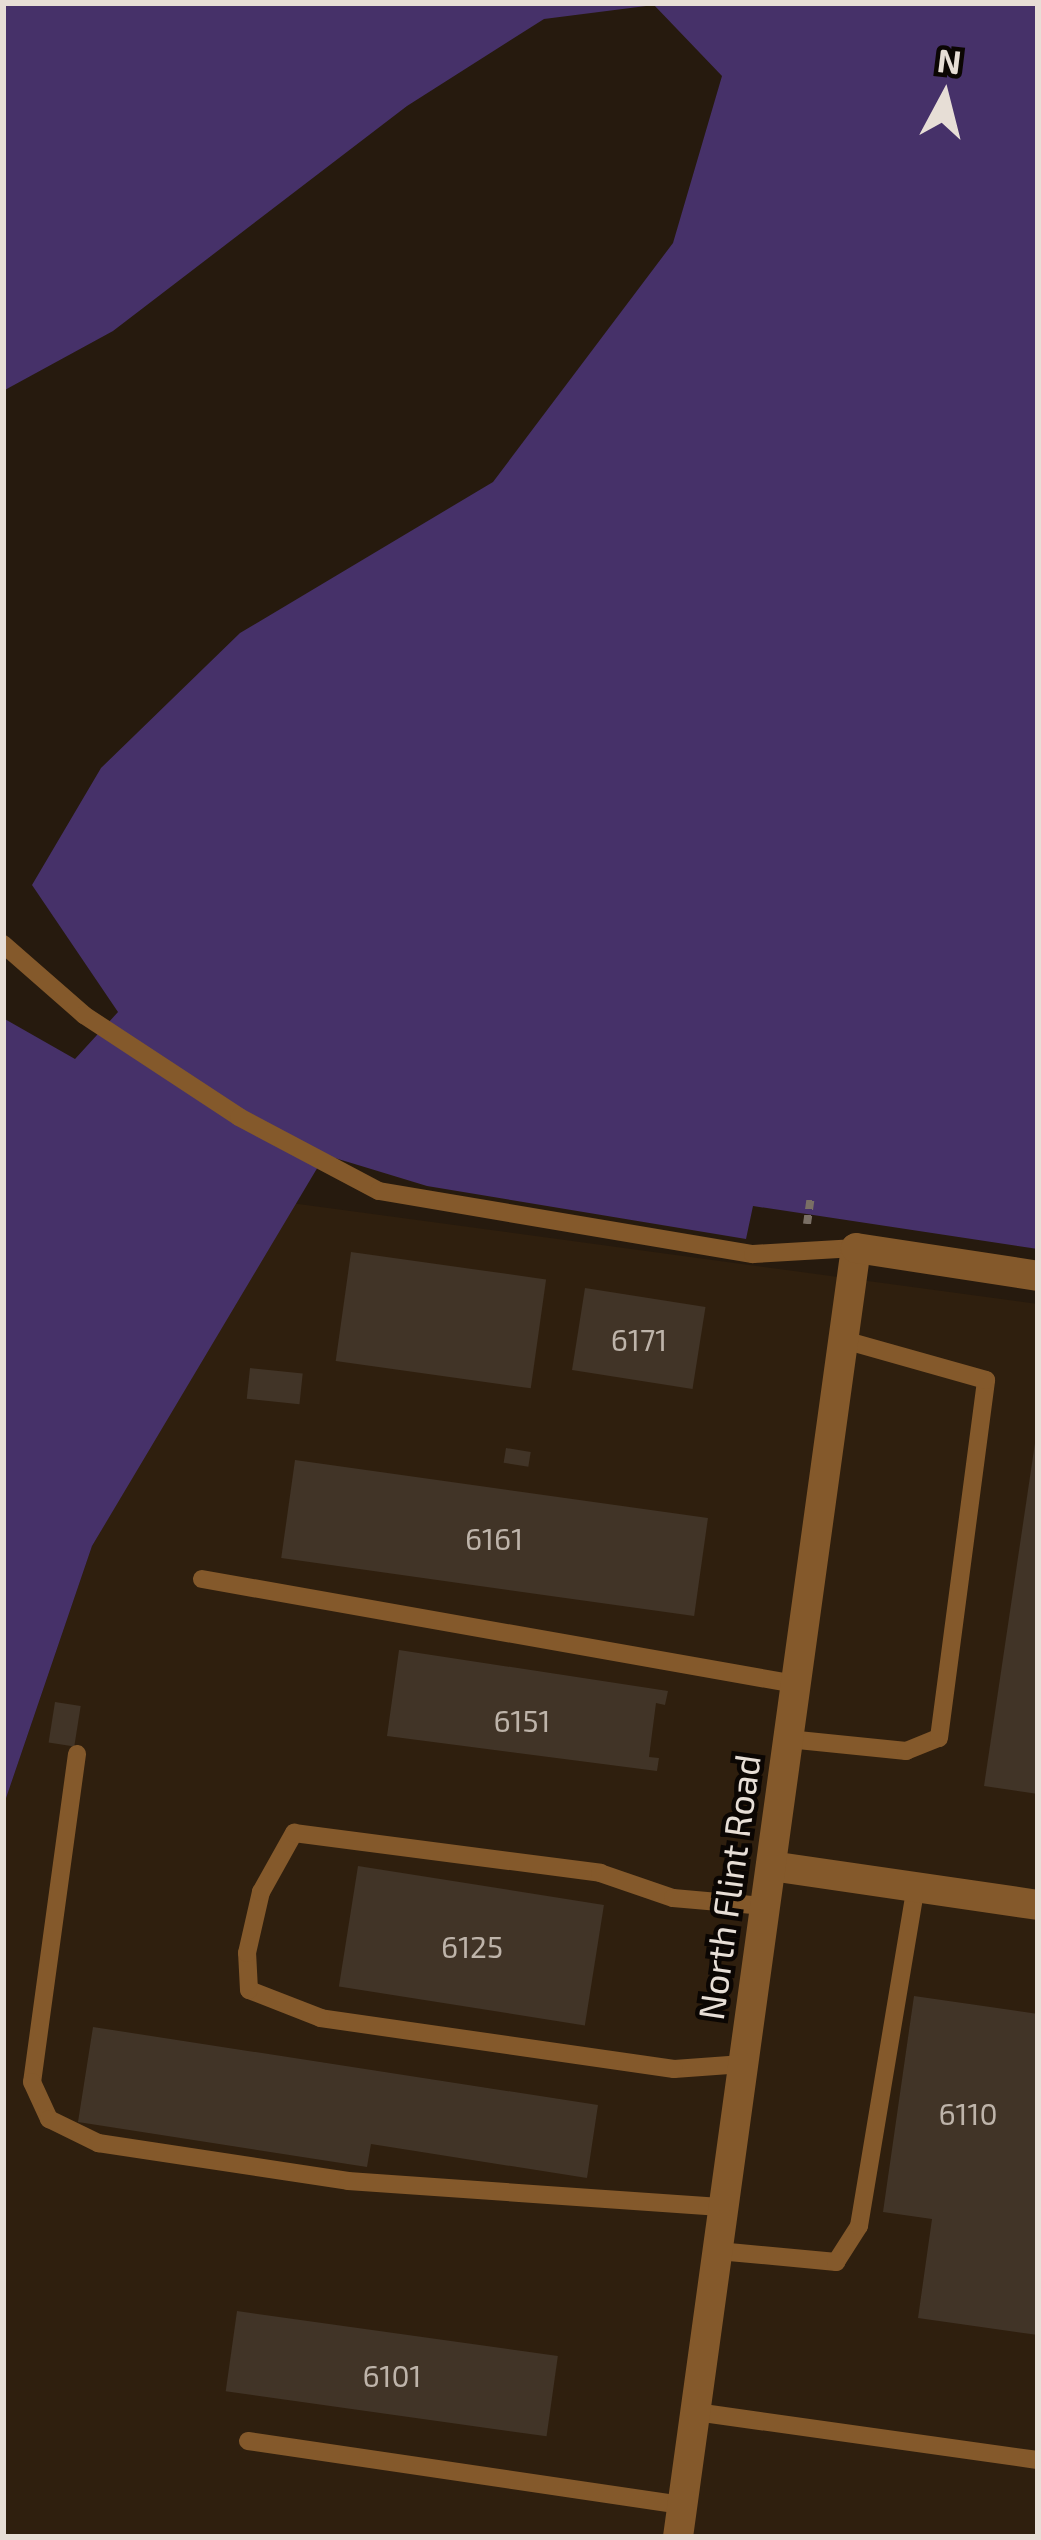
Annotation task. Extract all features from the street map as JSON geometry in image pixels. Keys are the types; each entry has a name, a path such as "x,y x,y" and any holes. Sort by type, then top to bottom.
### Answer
{"street":[{"path":"856,1248 1038,1276"},
{"name":"North Flint Road","path":"678,2537 856,1248"},
{"path":"771,1867 1038,1905"}],"lane":[{"path":"3,944 84,1016 238,1117 379,1191 753,1254 856,1248"},
{"path":"788,1739 905,1751 939,1738 986,1380 844,1340"},
{"path":"202,1579 795,1684"},
{"path":"77,1754 32,2082 49,2119 98,2143 348,2181 724,2207"},
{"path":"743,2064 674,2069 321,2018 249,1990 247,1953 261,1892 294,1833 600,1873 673,1898 765,1906"},
{"path":"718,2251 836,2262 859,2226 916,1887"},
{"path":"696,2412 1038,2460"},
{"path":"248,2441 683,2505"}],"shaded area":[{"path":"3,3 1038,3 1038,1249 753,1206 746,1239 427,1186 325,1155 92,1546 3,1807 3,1018 75,1059 118,1012 32,885 101,768 240,633 493,482 673,243 722,76 654,5 544,19 407,106 113,331 3,391"},
{"path":"291,1203 1038,1304 1038,2537 3,2537 3,1807 92,1546"}],"building":[{"path":"351,1252 546,1279 531,1388 336,1361"},
{"path":"585,1288 705,1307 693,1389 572,1370"},
{"path":"250,1368 303,1374 299,1404 247,1399"},
{"path":"1038,1423 1038,1794 984,1786"},
{"path":"506,1448 531,1452 528,1467 504,1463"},
{"path":"295,1460 708,1518 694,1616 281,1558"},
{"path":"399,1650 668,1691 665,1705 656,1703 649,1757 659,1758 657,1771 387,1736"},
{"path":"55,1702 81,1706 74,1747 49,1742"},
{"path":"358,1866 604,1905 585,2025 339,1986"},
{"path":"914,1996 1038,2014 1038,2335 918,2318 932,2219 883,2212"},
{"path":"93,2027 598,2105 587,2178 371,2144 367,2167 78,2122"},
{"path":"237,2311 558,2356 547,2436 226,2391"}]}
